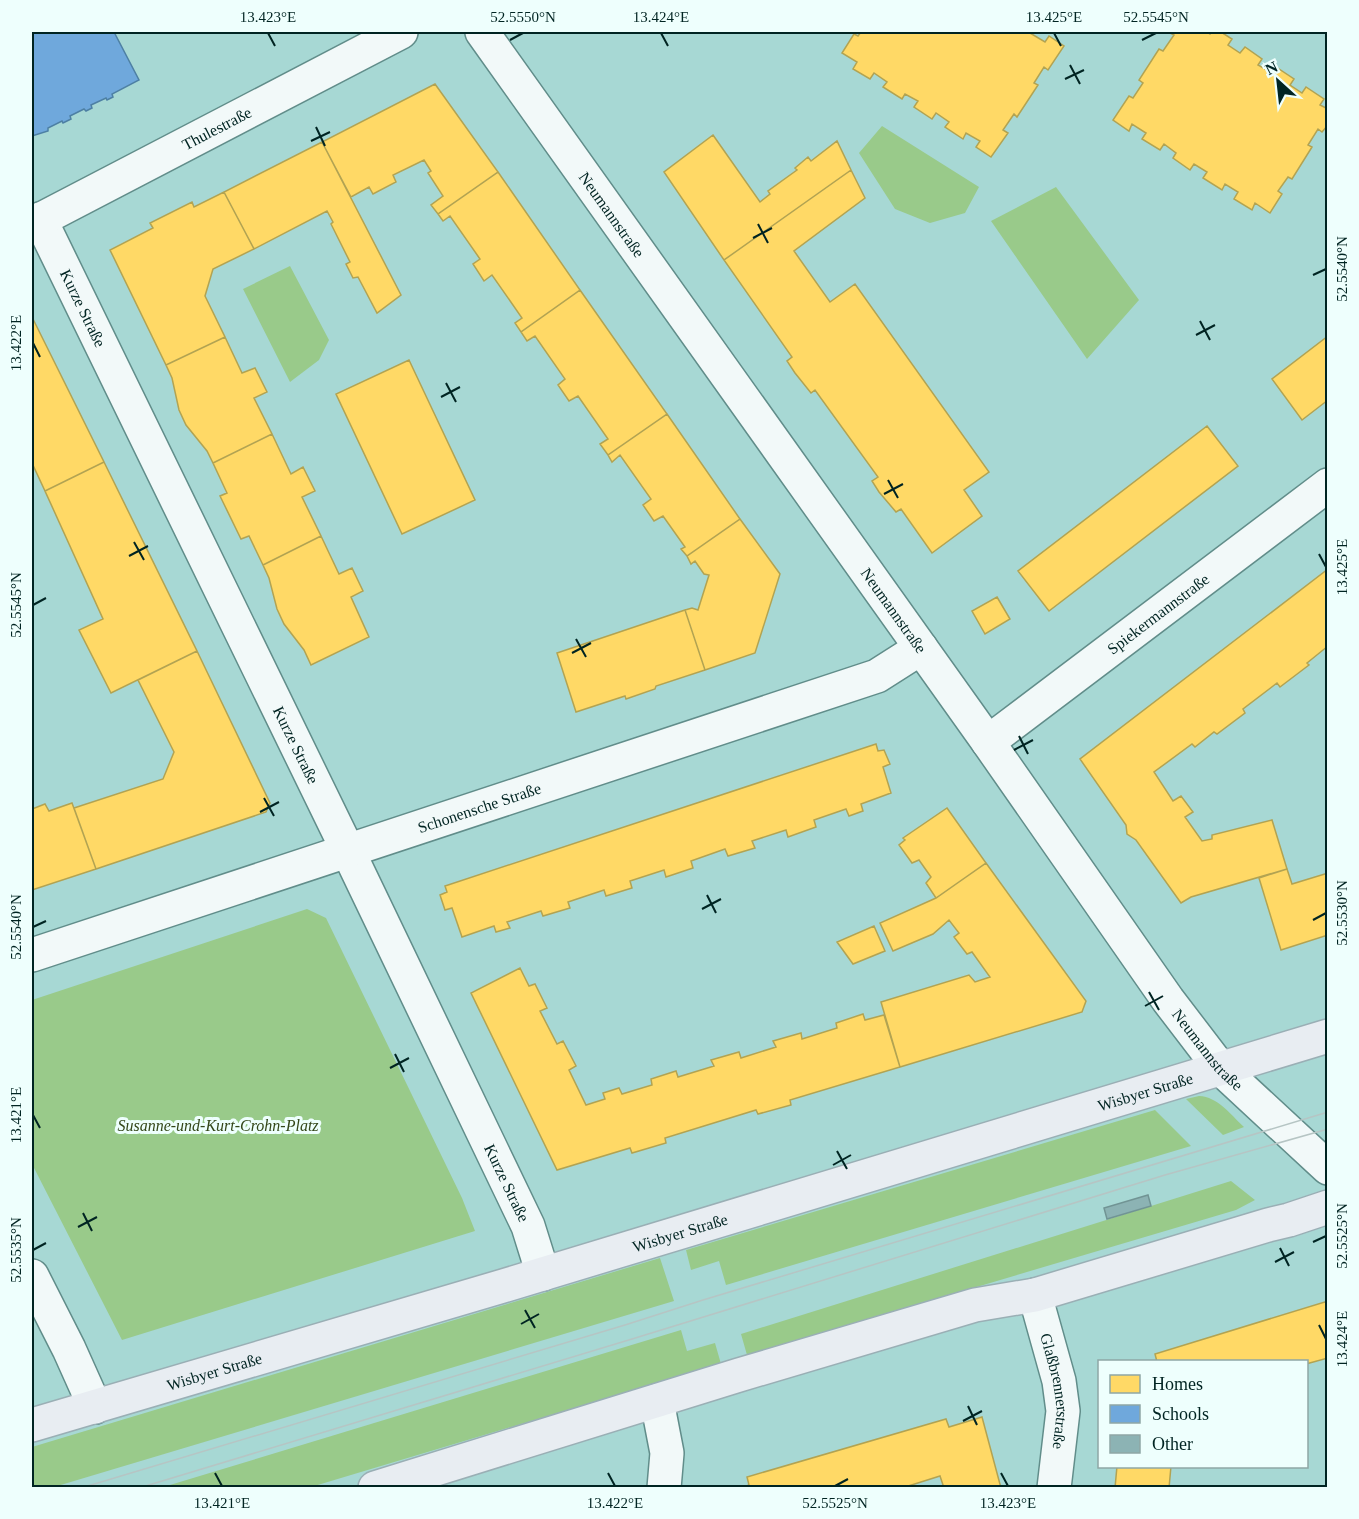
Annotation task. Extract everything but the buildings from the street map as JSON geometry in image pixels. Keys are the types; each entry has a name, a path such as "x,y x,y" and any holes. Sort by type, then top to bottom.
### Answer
{"main road":[{"name":"Wisbyer Straße","path":"32,1425 543,1274 1328,1036"},
{"path":"375,1488 975,1305 1035,1295 1328,1207"}],"street":[{"name":"Thulestraße","path":"36,221 401,32"},
{"name":"Neumannstraße","path":"482,32 988,742 1168,1000 1221,1068 1328,1168"},
{"name":"Kurze Straße","path":"36,221 348,851 528,1226 543,1274"},
{"name":"Spiekermannstraße","path":"988,742 1328,485"},
{"name":"Schonensche Straße","path":"32,955 877,676 921,648"},
{"path":"32,1276 95,1407"},
{"name":"Glaßbrennerstraße","path":"1035,1295 1059,1381 1063,1411 1054,1488"},
{"path":"657,1401 667,1453 664,1488"}],"green space":[{"path":"882,126 979,187 965,213 930,223 895,209 859,153"},
{"path":"1056,187 1139,300 1087,359 991,221"},
{"path":"290,266 329,340 319,360 290,382 243,289"},
{"name":"Susanne-und-Kurt-Crohn-Platz","path":"307,909 326,918 462,1198 475,1231 122,1340 32,1164 32,1000"},
{"path":"1199,1096 1218,1103 1244,1127 1223,1135 1186,1099"},
{"path":"1155,1110 1191,1146 726,1285 719,1261 691,1270 686,1250"},
{"path":"1231,1181 1255,1200 1236,1210 747,1355 741,1334"},
{"path":"660,1258 674,1301 54,1487 32,1487 32,1447"},
{"path":"681,1330 687,1351 715,1343 721,1364 311,1487 160,1488"}],"tram line":[{"path":"81,1488 1328,1112"},
{"path":"139,1488 1165,1175 1328,1129"}]}
